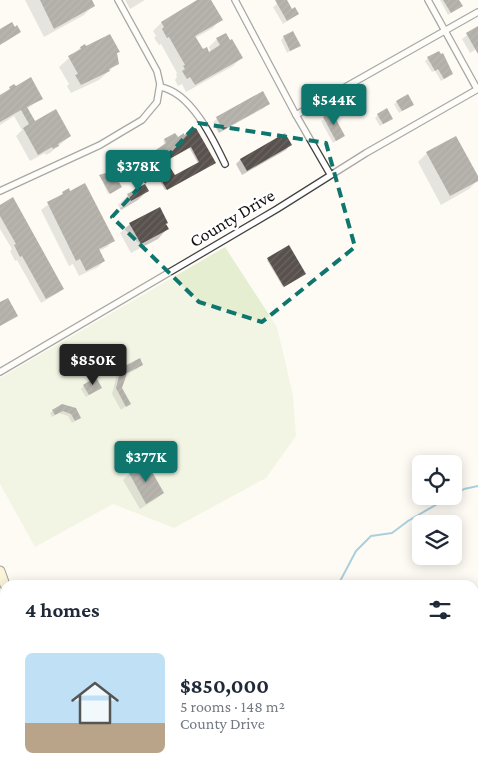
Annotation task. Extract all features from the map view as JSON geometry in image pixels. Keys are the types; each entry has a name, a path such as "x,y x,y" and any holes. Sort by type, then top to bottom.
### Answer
{"street":[{"path":"0,191 100,145 136,124 154,107 159,96 160,87 157,71 118,0"},
{"path":"235,0 296,115 330,174"},
{"path":"428,0 478,89"},
{"path":"296,115 478,12"},
{"path":"160,87 167,88 183,100 197,115 225,164"},
{"name":"County Drive","path":"0,372 277,209 330,174 478,89"}],"highlighted area":[{"path":"198,123 326,143 355,247 262,322 199,302 112,217"}],"green space":[{"path":"225,247 277,327 293,395 296,436 266,478 174,528 113,504 35,547 0,484 0,378"}],"building":[{"path":"40,0 92,0 95,6 54,29"},
{"path":"197,0 211,0 223,20 195,36 203,49 207,47 209,52 220,45 216,38 226,33 230,40 232,39 243,58 195,85 190,77 187,79 182,71 185,69 183,66 185,65 169,37 167,38 162,29 164,27 161,22"},
{"path":"275,0 287,0 292,9 295,7 299,14 287,21"},
{"path":"443,0 459,0 463,6 451,13"},
{"path":"12,22 15,27 17,25 21,32 0,45 0,29"},
{"path":"478,26 478,54 466,33"},
{"path":"293,31 301,46 290,51 283,36"},
{"path":"110,34 120,52 117,53 119,64 109,69 110,71 81,85 75,75 78,74 68,56 81,49 80,47 85,44 86,46"},
{"path":"439,51 441,54 443,53 453,74 444,79 438,69 435,71 427,57"},
{"path":"31,77 43,99 27,107 35,121 56,109 71,136 58,144 59,146 53,149 52,147 38,155 23,128 29,124 21,110 0,122 0,95 14,84 16,86"},
{"path":"263,91 270,104 223,130 216,117"},
{"path":"408,94 414,105 402,111 396,101"},
{"path":"387,108 393,119 383,124 377,114"},
{"path":"332,112 345,136 336,141 323,117"},
{"path":"196,128 216,163 167,190 147,156 166,143 164,139 175,133 178,137 184,133 184,135","holes":["191,147 199,162 175,175 166,161"]},
{"path":"285,133 292,145 247,171 240,159"},
{"path":"456,136 478,176 478,181 450,196 426,152"},
{"path":"112,171 122,187 110,194 99,175"},
{"path":"85,183 115,241 99,249 105,261 86,271 80,259 76,261 47,202 63,194 62,192 69,188 70,191"},
{"path":"145,184 149,191 131,201 127,194"},
{"path":"13,197 64,289 46,299 22,256 20,257 14,245 16,244 0,216 0,205"},
{"path":"160,207 169,229 141,244 129,223"},
{"path":"289,245 306,274 284,287 267,258"},
{"path":"8,298 18,316 0,326 0,302"},
{"path":"140,358 143,365 127,373 122,388 131,404 126,407 116,388 121,368"},
{"path":"96,377 102,388 89,395 83,385"},
{"path":"62,404 76,408 81,418 75,421 71,414 63,411 55,415 52,410"},
{"path":"147,463 164,493 146,504 129,473"}],"waterway":[{"path":"462,490 478,486"},
{"path":"341,580 356,551 371,536 392,533 436,505"}]}
